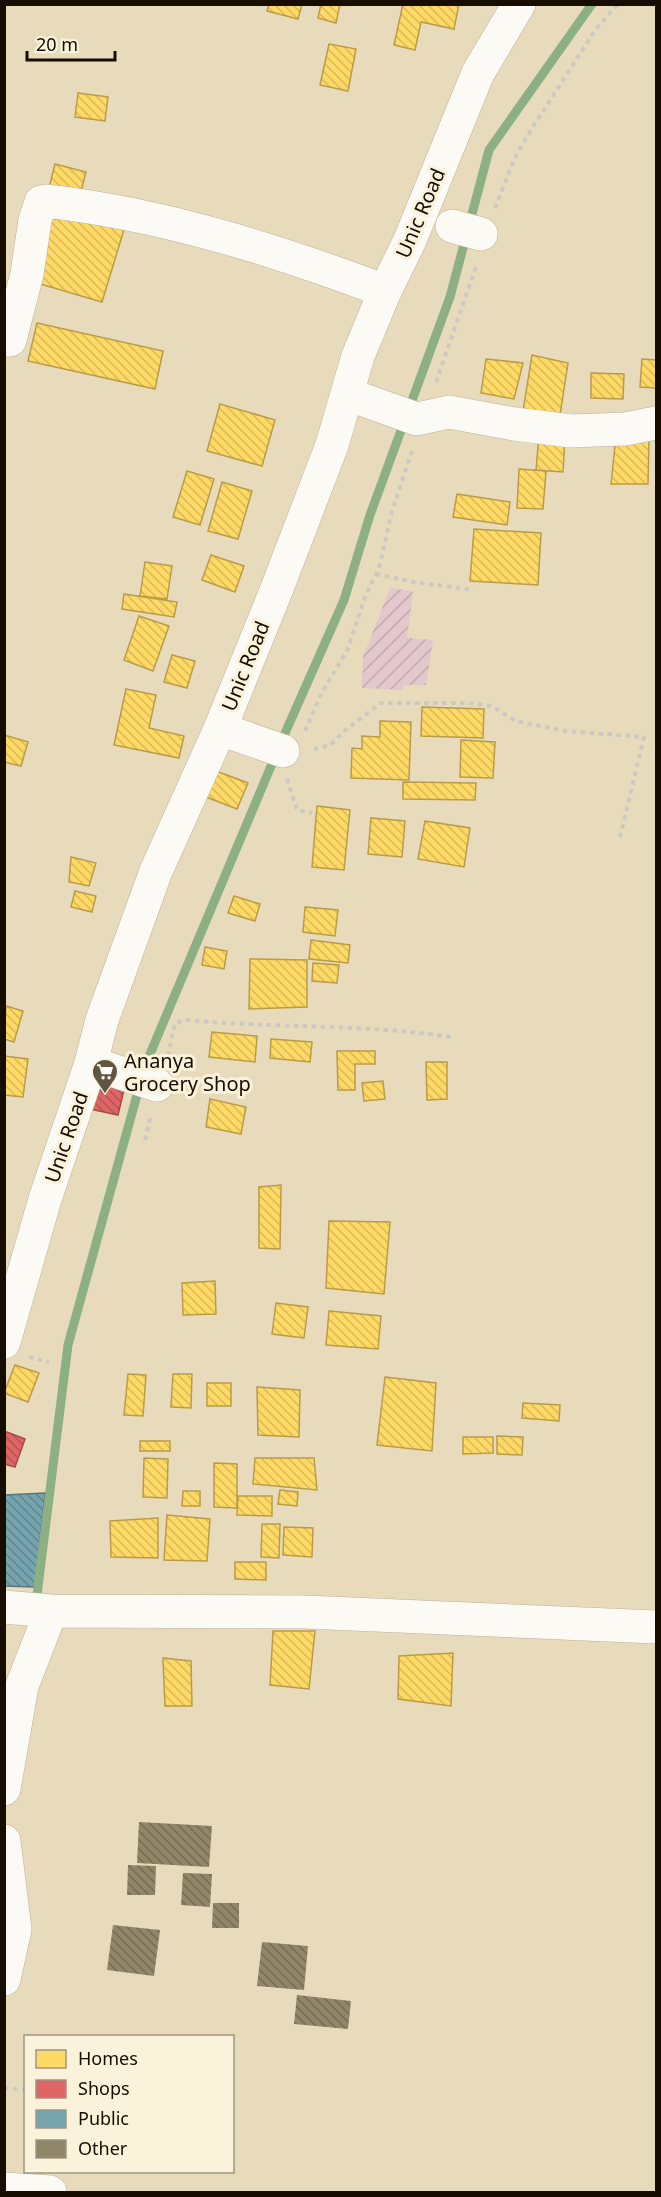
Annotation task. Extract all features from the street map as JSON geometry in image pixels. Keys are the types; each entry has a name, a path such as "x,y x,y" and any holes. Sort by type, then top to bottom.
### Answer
{"street":[{"name":"Unic Road","path":"4,1342 45,1199 91,1063 102,1020 156,871 220,729 332,445 358,356 385,291 410,240 478,73 519,4"},
{"path":"10,340 27,274 35,220 41,202 46,201 157,220 306,261 385,291"},
{"path":"347,394 406,415 449,412 572,431 625,429 657,423"},
{"path":"220,729 285,750"},
{"path":"91,1063 157,1085"},
{"path":"10,1608 51,1611 305,1612 657,1627"},
{"path":"4,1789 22,1686 51,1611"},
{"path":"4,1842 15,1929 4,1979"},
{"path":"4,2189 50,2193"}],"path":[{"path":"312,813 297,810 288,787 285,750 309,720 347,651 376,574 395,502 420,431 406,415 434,389 483,243 466,230 487,227 521,147 596,29 618,4"},
{"path":"376,574 413,582 474,590"},
{"path":"285,750 331,745 343,732 381,703 468,703 491,706 516,721 565,731 644,737 620,837"},
{"path":"145,1140 157,1085 167,1063 175,1023 185,1020 266,1025 304,1024 330,1029 415,1032 451,1037"},
{"path":"4,2088 24,2090"}],"shaded area":[{"path":"390,588 413,591 407,638 433,640 426,685 404,685 402,690 362,688 363,657"}],"building: Homes":[{"path":"269,4 302,4 298,19 267,11"},
{"path":"321,4 340,4 336,23 318,18"},
{"path":"403,4 459,4 454,29 421,22 415,50 394,45"},
{"path":"329,44 356,49 348,91 320,85"},
{"path":"78,93 108,97 105,121 75,117"},
{"path":"55,164 86,172 79,199 48,192"},
{"path":"46,211 126,223 102,302 30,281"},
{"path":"37,323 163,351 155,389 28,361"},
{"path":"532,355 568,363 560,415 523,411"},
{"path":"486,359 523,363 514,399 481,393"},
{"path":"642,359 656,360 656,388 640,387"},
{"path":"591,373 624,374 623,399 591,398"},
{"path":"220,404 275,420 262,466 207,451"},
{"path":"539,435 565,437 563,472 536,470"},
{"path":"616,436 649,438 648,484 611,484"},
{"path":"519,469 546,471 543,509 517,508"},
{"path":"187,471 214,479 200,525 173,517"},
{"path":"222,482 252,491 238,539 208,531"},
{"path":"457,494 510,502 507,525 453,517"},
{"path":"474,529 541,533 538,585 470,581"},
{"path":"211,555 244,566 235,592 202,580"},
{"path":"145,562 172,566 167,599 140,596"},
{"path":"124,594 177,602 174,617 122,609"},
{"path":"139,616 169,626 153,671 124,660"},
{"path":"172,655 195,661 187,688 164,682"},
{"path":"126,689 156,695 149,728 184,736 179,758 114,745"},
{"path":"422,707 484,709 483,738 421,736"},
{"path":"380,721 411,722 409,780 351,778 352,748 362,749 362,736 380,737"},
{"path":"4,735 28,742 21,766 4,762"},
{"path":"461,740 495,742 493,778 460,777"},
{"path":"216,771 248,783 237,809 206,797"},
{"path":"403,782 476,783 475,800 403,799"},
{"path":"317,806 350,810 344,870 312,867"},
{"path":"371,818 405,821 402,857 368,854"},
{"path":"425,821 470,828 464,867 418,859"},
{"path":"71,857 96,863 89,886 69,882"},
{"path":"75,891 96,896 92,912 71,907"},
{"path":"234,896 260,904 255,921 228,913"},
{"path":"305,907 338,910 335,936 303,932"},
{"path":"311,940 350,945 348,963 309,959"},
{"path":"205,947 227,951 224,969 202,965"},
{"path":"250,959 307,960 307,1007 249,1009"},
{"path":"313,963 339,965 337,983 312,981"},
{"path":"6,1006 23,1011 14,1042 4,1039"},
{"path":"212,1032 257,1036 255,1062 209,1057"},
{"path":"271,1039 312,1042 310,1062 270,1058"},
{"path":"337,1051 375,1051 375,1064 355,1064 355,1090 338,1090"},
{"path":"4,1056 28,1059 23,1097 4,1095"},
{"path":"426,1062 447,1062 447,1099 427,1100"},
{"path":"383,1081 385,1099 364,1101 362,1083"},
{"path":"210,1099 246,1107 241,1134 206,1127"},
{"path":"281,1185 280,1249 259,1248 259,1187"},
{"path":"329,1221 390,1222 384,1294 326,1288"},
{"path":"215,1281 216,1314 183,1315 182,1283"},
{"path":"276,1303 308,1307 304,1338 272,1334"},
{"path":"329,1311 381,1316 378,1349 326,1345"},
{"path":"15,1365 39,1373 28,1402 4,1393"},
{"path":"128,1374 146,1375 143,1416 124,1415"},
{"path":"173,1374 192,1374 191,1408 171,1407"},
{"path":"385,1377 436,1383 432,1451 377,1445"},
{"path":"207,1383 231,1383 231,1406 207,1406"},
{"path":"257,1387 300,1390 299,1437 258,1435"},
{"path":"523,1403 560,1405 559,1421 522,1418"},
{"path":"497,1436 523,1437 522,1455 497,1454"},
{"path":"463,1437 493,1437 493,1453 463,1454"},
{"path":"140,1441 170,1441 170,1451 140,1451"},
{"path":"144,1458 168,1459 167,1498 143,1497"},
{"path":"255,1458 314,1458 317,1490 253,1484"},
{"path":"214,1463 237,1464 237,1508 214,1507"},
{"path":"280,1490 298,1492 297,1506 278,1504"},
{"path":"183,1491 200,1491 200,1506 182,1506"},
{"path":"238,1496 272,1496 272,1516 237,1515"},
{"path":"167,1515 210,1519 207,1561 164,1560"},
{"path":"158,1518 158,1558 111,1557 110,1521"},
{"path":"262,1524 280,1524 279,1558 261,1557"},
{"path":"284,1527 313,1528 312,1557 283,1555"},
{"path":"235,1562 266,1562 266,1580 235,1579"},
{"path":"273,1631 315,1631 309,1689 270,1685"},
{"path":"453,1653 451,1706 398,1699 399,1656"},
{"path":"163,1658 191,1661 192,1706 165,1706"}],"building: Shops":[{"name":"Ananya Grocery Shop","path":"92,1075 126,1081 118,1115 85,1108"},
{"path":"4,1431 25,1439 15,1467 4,1464"}],"building: Public":[{"path":"45,1493 35,1587 4,1586 4,1495"}],"building: Other":[{"path":"139,1822 212,1826 209,1867 137,1863"},
{"path":"128,1865 156,1866 155,1895 127,1895"},
{"path":"183,1873 212,1874 210,1907 181,1905"},
{"path":"213,1903 239,1903 239,1928 212,1928"},
{"path":"113,1925 160,1930 154,1976 107,1970"},
{"path":"262,1942 308,1946 304,1990 257,1986"},
{"path":"297,1995 351,2001 348,2029 294,2024"}],"waterway":[{"path":"36,1603 68,1345 145,1066 282,740 344,600 370,515 450,297 489,150 592,4"}],"place":[{"name":"Ananya Grocery Shop","path":"105,1095"}]}
